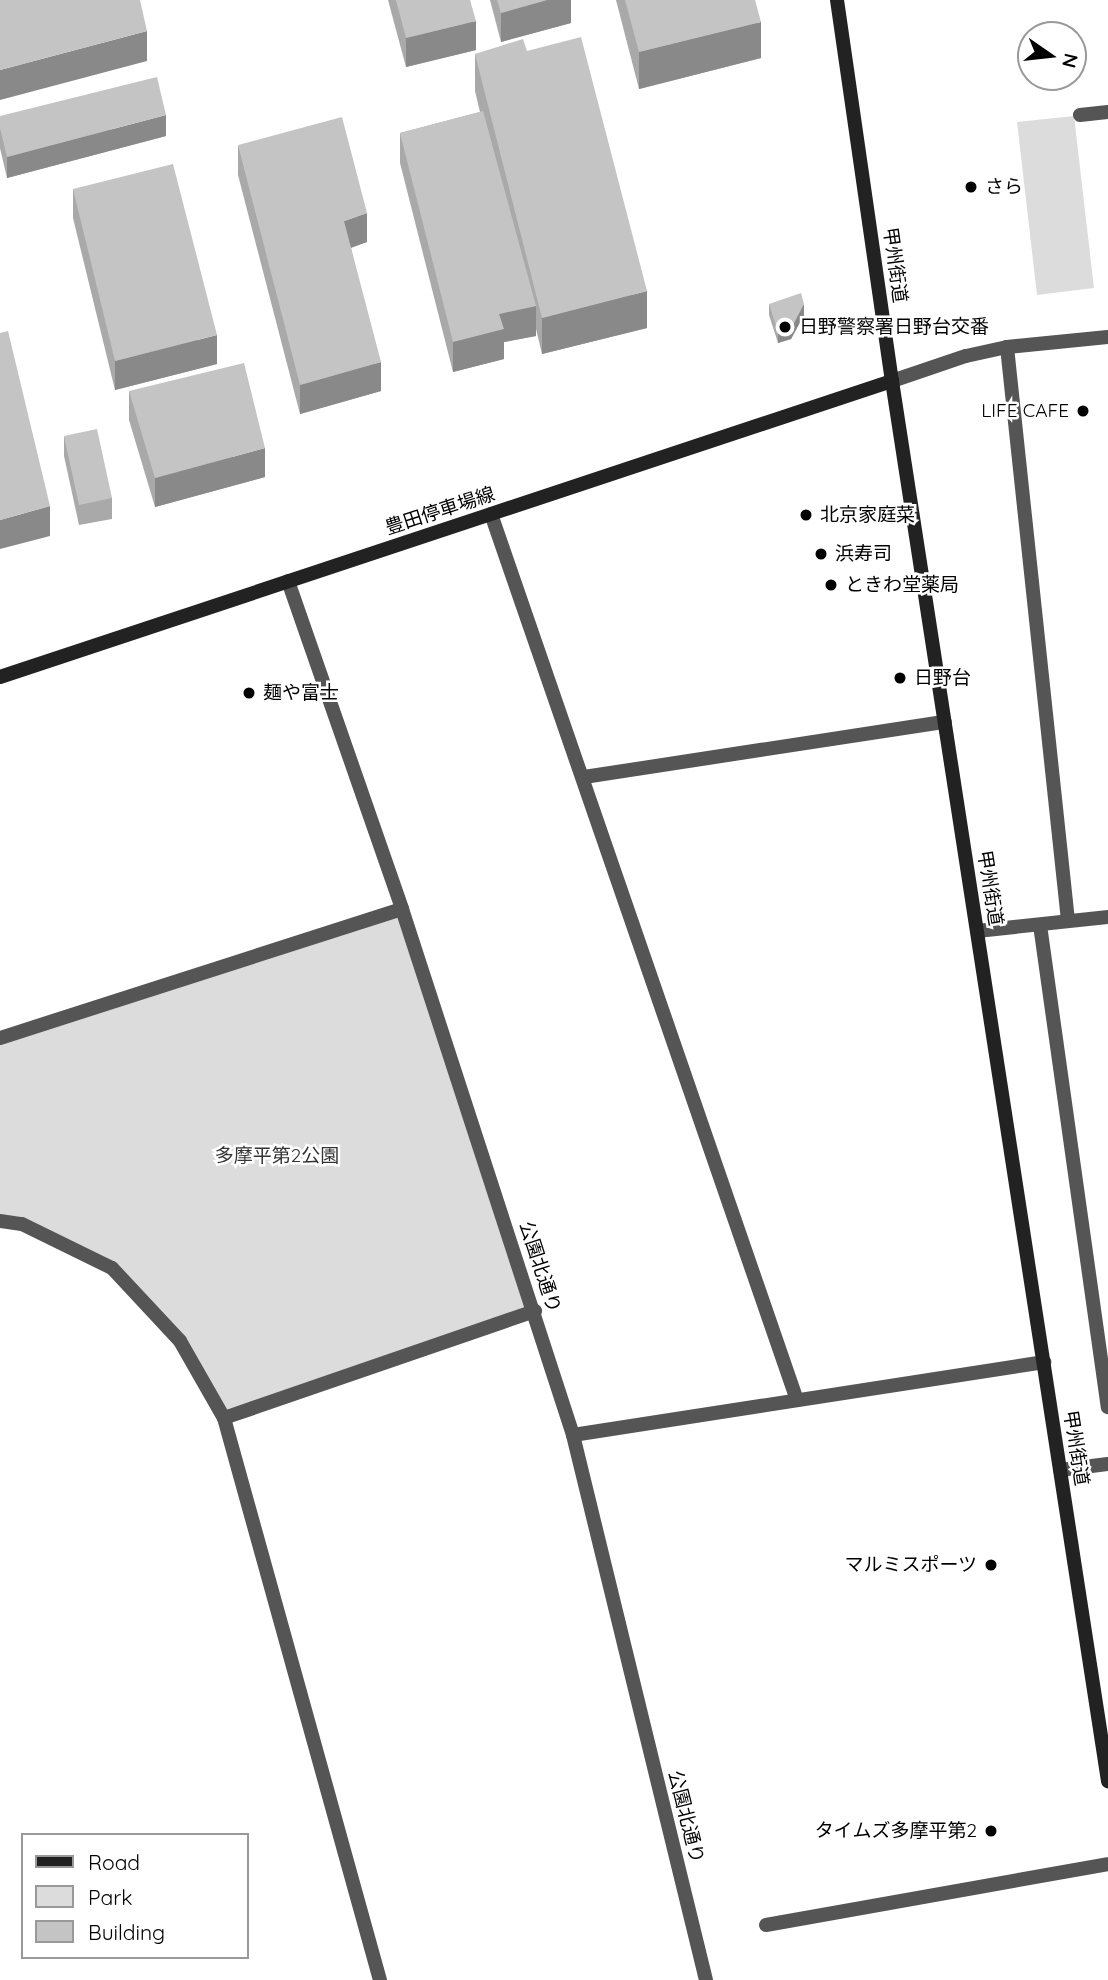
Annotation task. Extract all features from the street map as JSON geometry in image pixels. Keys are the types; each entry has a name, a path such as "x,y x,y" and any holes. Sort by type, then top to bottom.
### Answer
{"main road":[{"name":"甲州街道","path":"837,0 892,381 1108,1781"},
{"name":"豊田停車場線","path":"0,677 892,381"}],"street":[{"path":"1080,115 1108,112"},
{"path":"892,381 966,356 1007,347 1108,337"},
{"path":"1007,347 1068,921"},
{"path":"491,514 797,1401"},
{"name":"公園北通り","path":"288,581 402,909 535,1311 573,1435 706,1980"},
{"path":"584,778 945,722"},
{"path":"0,1038 402,909"},
{"path":"977,931 1108,917"},
{"path":"1040,925 1108,1406"},
{"path":"0,1221 22,1224 111,1268 180,1341 223,1418 380,1980"},
{"path":"223,1418 535,1311"},
{"path":"573,1435 1044,1362"},
{"path":"1060,1470 1108,1464"},
{"path":"766,1925 1108,1864"}],"green space":[{"path":"1074,116 1094,288 1037,295 1017,122"},
{"name":"多摩平第2公園","path":"402,909 535,1311 224,1418 180,1341 112,1268 0,1221 0,1038"}],"building":[{"path":"0,0 140,0 147,31 0,70"},
{"path":"396,0 470,0 476,21 406,38"},
{"path":"497,0 547,0 501,13"},
{"path":"625,0 755,0 761,22 639,52"},
{"path":"581,37 647,291 542,318 475,54 523,39 527,51"},
{"path":"157,77 166,115 7,157 0,116"},
{"path":"483,111 536,306 499,314 504,329 453,342 400,133"},
{"path":"342,117 367,213 344,221 381,362 300,385 238,145"},
{"path":"173,164 217,335 115,361 73,189"},
{"path":"801,293 804,304 791,329 778,332 769,304"},
{"path":"8,331 50,506 0,520 0,333"},
{"path":"244,363 265,448 155,478 129,391"},
{"path":"97,429 112,498 79,505 64,436"}],"place":[{"name":"さら","path":"971,187"},
{"name":"日野警察署日野台交番","path":"785,327"},
{"name":"LIFE CAFE","path":"1083,411"},
{"name":"北京家庭菜","path":"806,515"},
{"name":"浜寿司","path":"821,554"},
{"name":"ときわ堂薬局","path":"831,585"},
{"name":"日野台","path":"900,678"},
{"name":"麺や富士","path":"249,693"},
{"name":"マルミスポーツ","path":"991,1565"},
{"name":"タイムズ多摩平第2","path":"991,1831"}]}
